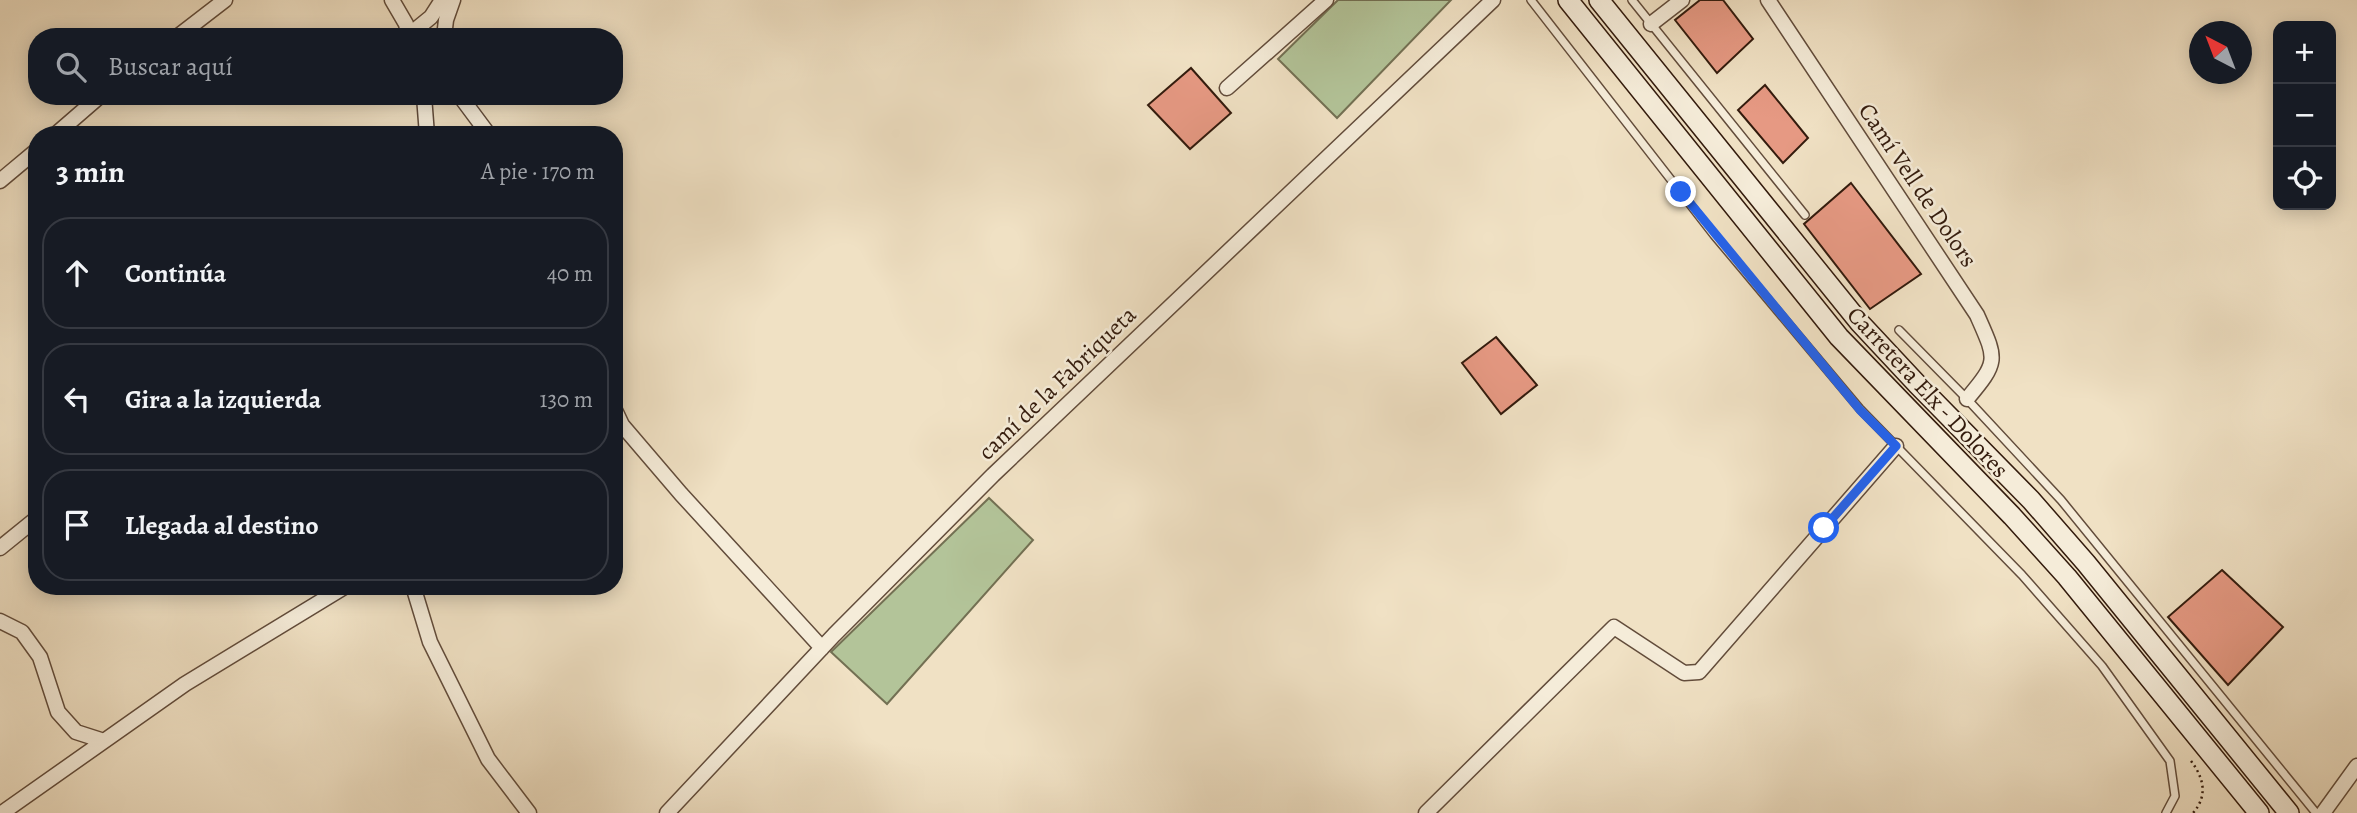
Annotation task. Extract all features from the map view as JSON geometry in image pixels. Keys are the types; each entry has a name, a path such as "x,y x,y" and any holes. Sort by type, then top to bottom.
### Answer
{"main road":[{"name":"Carretera Elx - Dolores","path":"1568,0 1839,337 2012,516 2067,577 2259,813"},
{"name":"Carretera Elx - Dolores","path":"1599,0 1860,323 2031,500 2077,552 2289,813"}],"street":[{"path":"189,28 225,0"},
{"path":"392,0 407,28"},
{"path":"418,28 431,17 442,0"},
{"path":"445,28 453,0"},
{"path":"1227,88 1326,0"},
{"name":"camí de la Fabriqueta","path":"667,813 821,648 993,475 1493,0"},
{"path":"1651,24 1682,0"},
{"name":"Camí Vell de Dolors","path":"1768,0 1977,315 1992,349 1990,372 1967,399"},
{"path":"65,126 90,105"},
{"path":"425,105 427,126"},
{"path":"467,105 482,126"},
{"path":"0,181 28,158"},
{"path":"623,426 821,648"},
{"path":"1426,813 1614,627 1684,673 1699,672 1896,446"},
{"path":"0,548 28,525"},
{"path":"2,813 185,684 331,595"},
{"path":"416,595 430,642 488,759 529,813"},
{"path":"0,621 22,632 40,657 58,712 76,732 104,741"},
{"path":"2323,813 2357,766"}],"lane":[{"path":"1531,0 1714,235 1860,410 2022,575 2102,666 2170,761 2175,796 2166,813"},
{"path":"1632,0 1805,215"},
{"path":"1899,330 2061,500 2316,813"}],"green space":[{"path":"1338,0 1451,0 1337,118 1278,59"},
{"path":"989,498 1033,540 887,704 831,652"}],"building":[{"path":"1700,0 1723,0 1753,39 1717,73 1675,20"},
{"path":"1191,68 1231,113 1190,149 1148,105"},
{"path":"1765,85 1808,138 1783,163 1738,110"},
{"path":"1851,183 1921,274 1870,309 1804,224"},
{"path":"1496,337 1537,385 1501,414 1462,363"},
{"path":"2222,570 2283,627 2228,685 2168,617"}],"route":[{"path":"1681,192 1860,410 1896,446 1824,528"}]}
